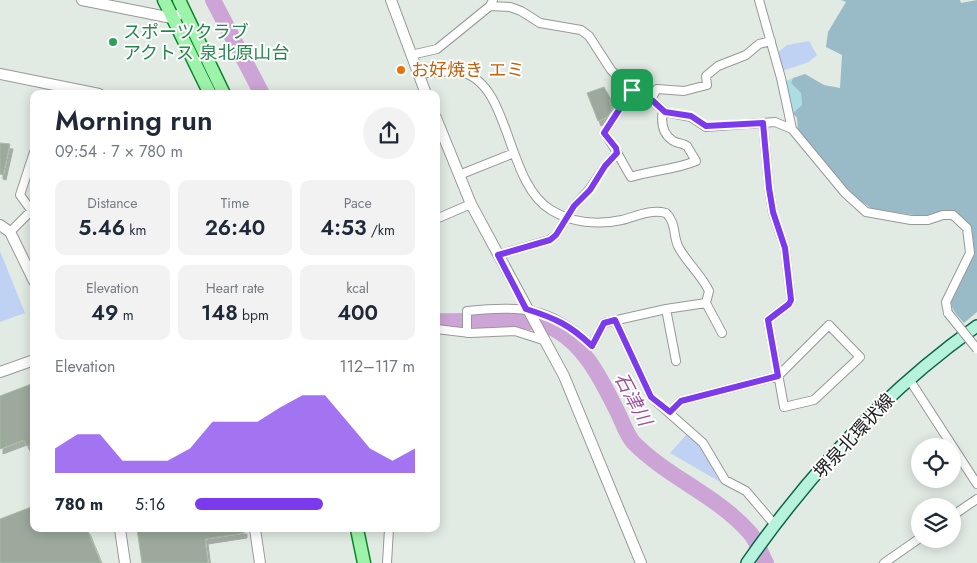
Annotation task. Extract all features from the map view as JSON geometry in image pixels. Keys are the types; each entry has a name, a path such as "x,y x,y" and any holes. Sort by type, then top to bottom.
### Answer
{"main road":[{"path":"164,0 208,90"},
{"path":"179,0 222,90"},
{"name":"堺泉北環状線","path":"748,562 775,525 862,423 909,379 977,326"},
{"path":"358,532 364,563"}],"street":[{"path":"82,0 172,18 185,12"},
{"path":"390,0 425,90"},
{"path":"759,0 792,129 845,193 866,212 911,220 928,220 943,215 953,215 967,228 970,253 946,302 948,313 977,350"},
{"path":"411,55 438,49 492,3 521,11 540,23 581,30 589,36 611,70 632,90 663,110 691,116 706,126 775,122 792,129"},
{"path":"650,100 658,89 684,91 707,85 706,76 718,66 746,55 759,44 771,41"},
{"path":"419,74 464,73 482,84 493,100 531,192 541,203 567,218 602,222 620,220 651,212 666,214 672,221 676,242 681,252 709,291 706,303 722,334"},
{"path":"0,74 79,90"},
{"path":"632,90 604,133 616,148 631,177 650,171 676,170 696,161 687,146 672,141 661,121 663,110"},
{"path":"670,412 681,401 778,376 829,325 860,358 814,400 784,407 778,376 768,320 789,304 791,300 785,248 773,212 770,196 763,123"},
{"path":"440,128 471,204 564,376 642,563"},
{"path":"459,175 514,153"},
{"path":"498,255 550,240 556,235 617,153"},
{"path":"30,165 20,194 30,209"},
{"path":"440,217 471,204"},
{"path":"10,232 30,215"},
{"path":"0,224 10,232 30,273"},
{"path":"466,333 466,311 527,310 558,319 575,330 592,346 604,323 666,309 706,303"},
{"path":"666,309 676,361"},
{"path":"615,320 651,397 703,443 725,480 746,491 775,525"},
{"path":"440,330 466,333 515,331 543,339"},
{"path":"0,372 30,361"},
{"path":"909,379 977,484"},
{"path":"961,510 977,499"},
{"path":"120,532 125,563"},
{"path":"255,532 260,563"},
{"path":"387,563 388,532"},
{"path":"884,563 911,544"}],"shaded area":[{"path":"841,0 960,0 961,3 977,0 977,312 964,323 953,309 951,303 969,256 969,238 962,220 955,212 921,216 872,209 854,196 798,131 797,118 793,113 802,105 801,93 791,83 793,78 805,74 824,85 840,88 842,55 826,47 828,32 846,2"},
{"path":"809,41 817,55 809,62 782,71 777,53 787,45"},
{"path":"793,78 791,83 801,93 802,105 793,113 784,82"},
{"path":"0,251 25,313 0,322"},
{"path":"687,434 700,446 720,482 670,453"}],"building":[{"path":"604,87 611,100 609,100 612,111 607,117 598,121 587,93"},
{"path":"0,143 10,144 3,175 0,174"},
{"path":"30,385 30,445 27,446 24,440 0,449 0,396"},
{"path":"30,508 30,532 88,532 101,563 0,563 0,519"},
{"path":"137,532 244,532 205,539 208,563 142,563"}],"waterway":[{"name":"石津川","path":"213,0 260,90"},
{"name":"石津川","path":"440,321 525,321 539,323 562,334 583,353 592,365 633,442 661,466 708,497 737,520 750,533 766,563"}],"place":[{"name":"スポーツクラブ アクトス 泉北原山台","path":"113,42"},
{"name":"お好焼き エミ","path":"401,70"}],"route":[{"path":"632,90 653,101 665,112 682,113 691,116 706,126 763,123 773,212 785,248 788,267 791,300 789,304 768,320 778,376 681,401 670,412 651,397 615,320 604,323 592,346 575,330 558,319 526,309 498,255 518,247 550,240 556,235 574,206 590,190 605,166 617,153 616,148 604,133 632,90"}]}
